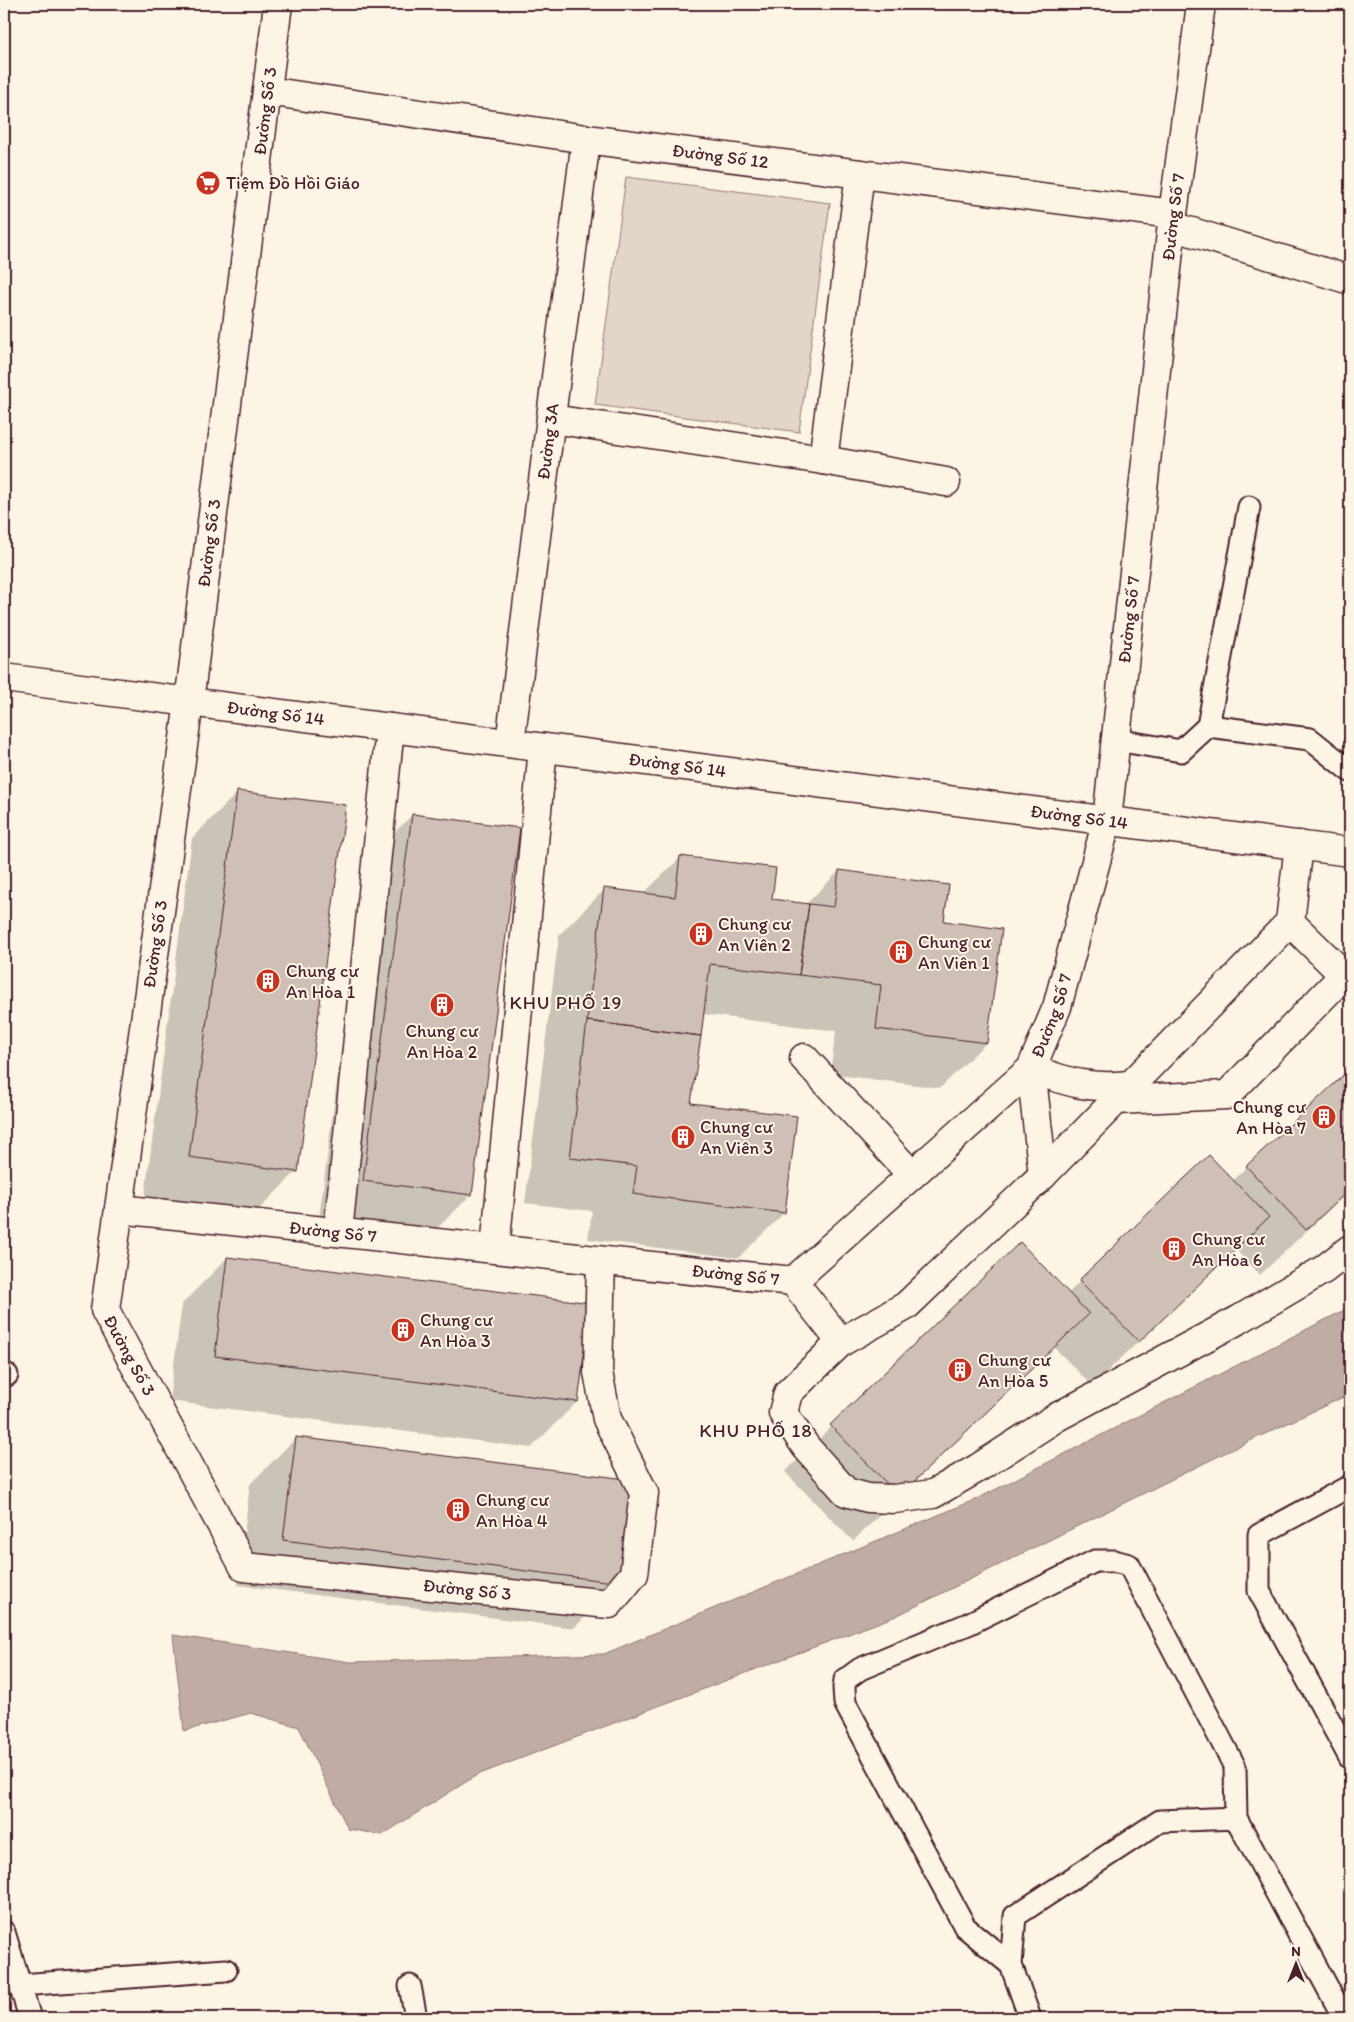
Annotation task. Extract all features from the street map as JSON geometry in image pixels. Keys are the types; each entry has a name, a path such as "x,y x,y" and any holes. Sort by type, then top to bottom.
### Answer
{"street":[{"name":"Đường Số 3","path":"278,4 189,702 105,1310 244,1567 609,1604 634,1574 644,1493 607,1419 598,1372 601,1261"},
{"name":"Đường Số 7","path":"119,1209 793,1282 1031,1069 1057,1007 1107,820 1173,220 1201,4"},
{"name":"Đường Số 12","path":"267,91 586,139 860,174 1173,220 1350,280"},
{"name":"Đường 3A","path":"510,743 586,139"},
{"path":"823,460 860,174"},
{"path":"552,420 823,460 946,482"},
{"name":"Đường Số 14","path":"4,678 1350,852"},
{"path":"338,1232 390,728"},
{"path":"495,1249 543,748"},
{"path":"1299,845 1290,922 1043,1175 906,1306 841,1342 788,1393 783,1413 806,1447 846,1492 868,1498 894,1499 933,1494 978,1468 1057,1417 1240,1319 1323,1270 1350,1249"},
{"path":"1043,1175 1031,1069 1072,1084 1124,1093 1227,1095 1347,974 1290,922"},
{"path":"804,1058 912,1175"},
{"path":"793,1282 841,1342"}],"lane":[{"path":"1116,740 1181,752 1208,726 1249,507"},
{"path":"1208,726 1310,739 1350,771"},
{"path":"1350,1486 1259,1535 1259,1591 1350,1758"},
{"path":"1011,1965 964,1927 846,1703 844,1688 846,1680 860,1669 968,1624 1095,1561 1114,1561 1129,1565 1235,1767 1236,1818 1344,2018"},
{"path":"1030,2018 1011,1965 1016,1916 1160,1821 1236,1818"},
{"path":"4,1932 30,2018"},
{"path":"20,1984 226,1970"},
{"path":"410,1986 416,2018"}],"shaded area":[{"path":"626,177 830,203 799,432 595,405"},
{"path":"1350,1307 1350,1394 1239,1446 896,1616 477,1775 382,1835 348,1829 299,1727 251,1713 184,1731 173,1635 350,1662 604,1654 977,1499"}],"building":[{"name":"Chung cư An Hòa 1","path":"237,791 346,805 298,1172 189,1157"},
{"name":"Chung cư An Hòa 2","path":"412,814 520,828 472,1195 363,1181"},
{"name":"Chung cư An Viên 2","path":"680,856 776,868 772,899 809,904 799,975 710,964 701,1036 587,1021 604,888 675,897"},
{"name":"Chung cư An Viên 1","path":"839,870 949,885 944,921 1002,929 987,1043 876,1029 881,985 799,975 809,904 834,907"},
{"name":"Chung cư An Viên 3","path":"587,1021 701,1036 691,1103 797,1116 785,1213 633,1194 637,1166 570,1158"},
{"name":"Chung cư An Hòa 7","path":"1350,1069 1350,1189 1306,1230 1246,1166"},
{"name":"Chung cư An Hòa 6","path":"1209,1155 1269,1217 1139,1342 1079,1280"},
{"name":"Chung cư An Hòa 5","path":"1020,1242 1089,1314 899,1496 830,1425"},
{"name":"Chung cư An Hòa 3","path":"227,1257 591,1303 578,1402 215,1356"},
{"name":"Chung cư An Hòa 4","path":"296,1437 634,1480 621,1583 283,1540"}],"place":[{"name":"Tiệm Đồ Hồi Giáo","path":"208,183"},
{"name":"Chung cư An Viên 2","path":"701,934"},
{"name":"Chung cư An Viên 1","path":"901,952"},
{"name":"Chung cư An Hòa 1","path":"268,981"},
{"name":"Chung cư An Hòa 2","path":"442,1005"},
{"name":"Chung cư An Hòa 7","path":"1324,1117"},
{"name":"Chung cư An Viên 3","path":"683,1137"},
{"name":"Chung cư An Hòa 6","path":"1174,1249"},
{"name":"Chung cư An Hòa 3","path":"403,1330"},
{"name":"Chung cư An Hòa 5","path":"960,1370"},
{"name":"Chung cư An Hòa 4","path":"458,1510"}],"district":[{"name":"KHU PHỐ 19","path":"566,1002"},
{"name":"KHU PHỐ 18","path":"756,1430"}]}
